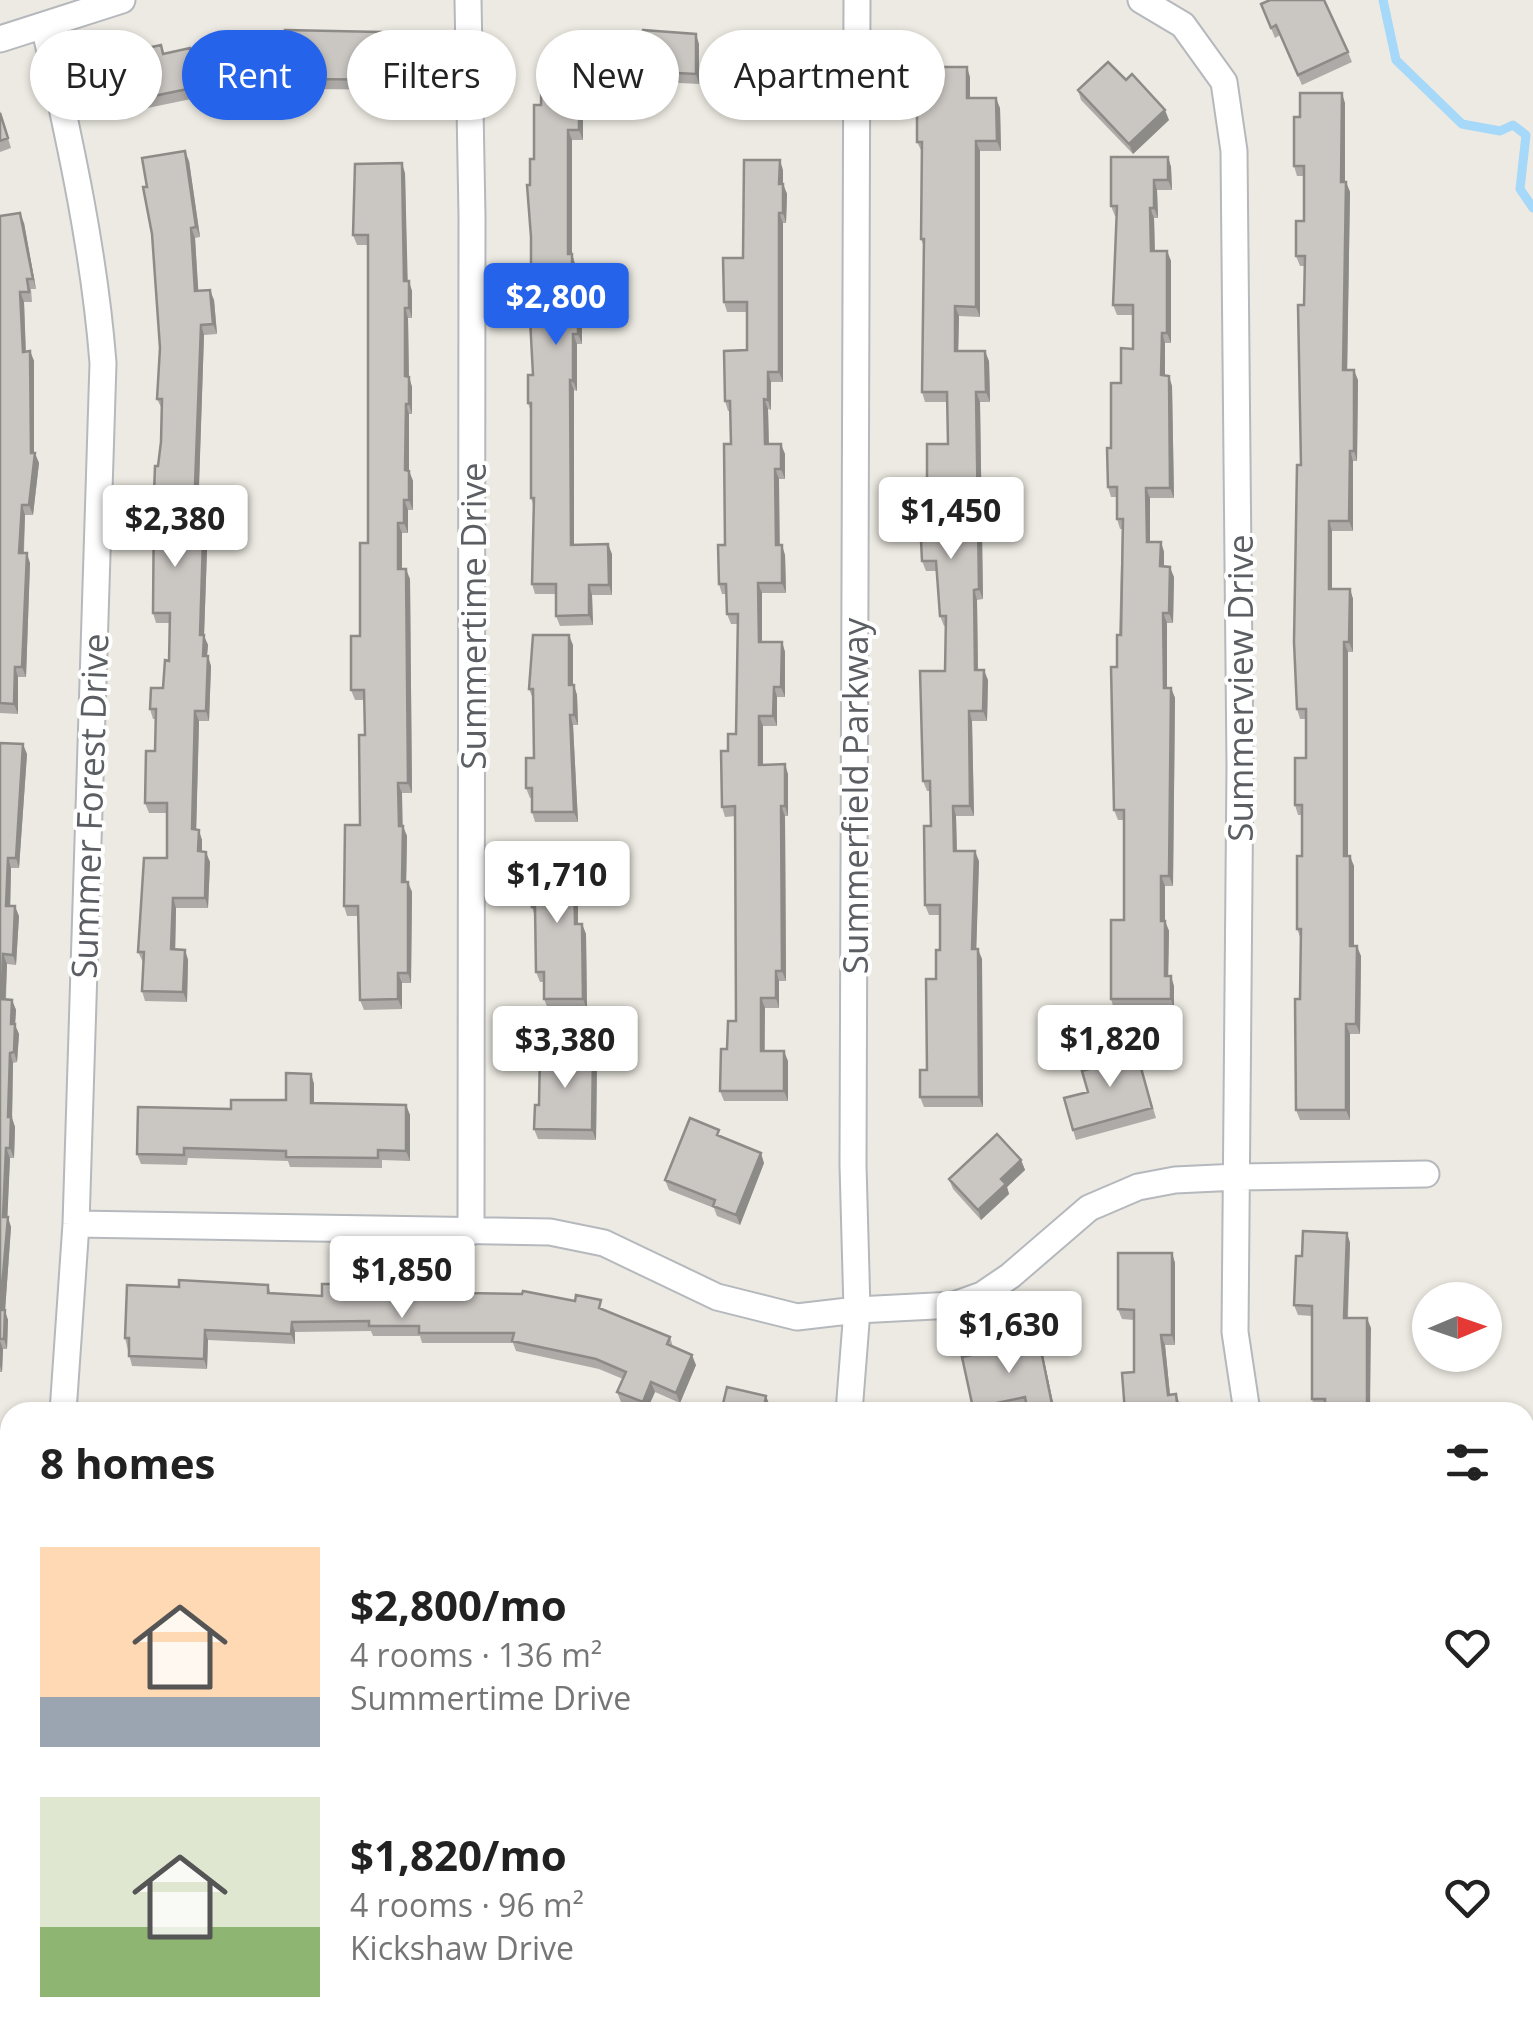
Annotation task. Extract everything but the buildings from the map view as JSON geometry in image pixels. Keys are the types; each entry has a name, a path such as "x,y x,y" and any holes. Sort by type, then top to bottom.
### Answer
{"street":[{"path":"0,40 122,0"},
{"name":"Summertime Drive","path":"468,0 472,216 471,1232"},
{"name":"Summerfield Parkway","path":"850,1402 856,1310 857,0"},
{"name":"Summerview Drive","path":"1140,0 1184,24 1224,82 1234,151 1240,766 1235,1332 1246,1402"},
{"name":"Summer Forest Drive","path":"44,25 85,213 97,286 103,363 76,1224 65,1402"},
{"path":"76,1224 550,1232 604,1243 716,1296 796,1317 954,1305 982,1295 1090,1208 1138,1187 1175,1180 1238,1177 1426,1174"}],"waterway":[{"path":"1383,0 1396,60 1462,124 1500,131 1513,125 1526,135 1520,189 1533,208"}]}
